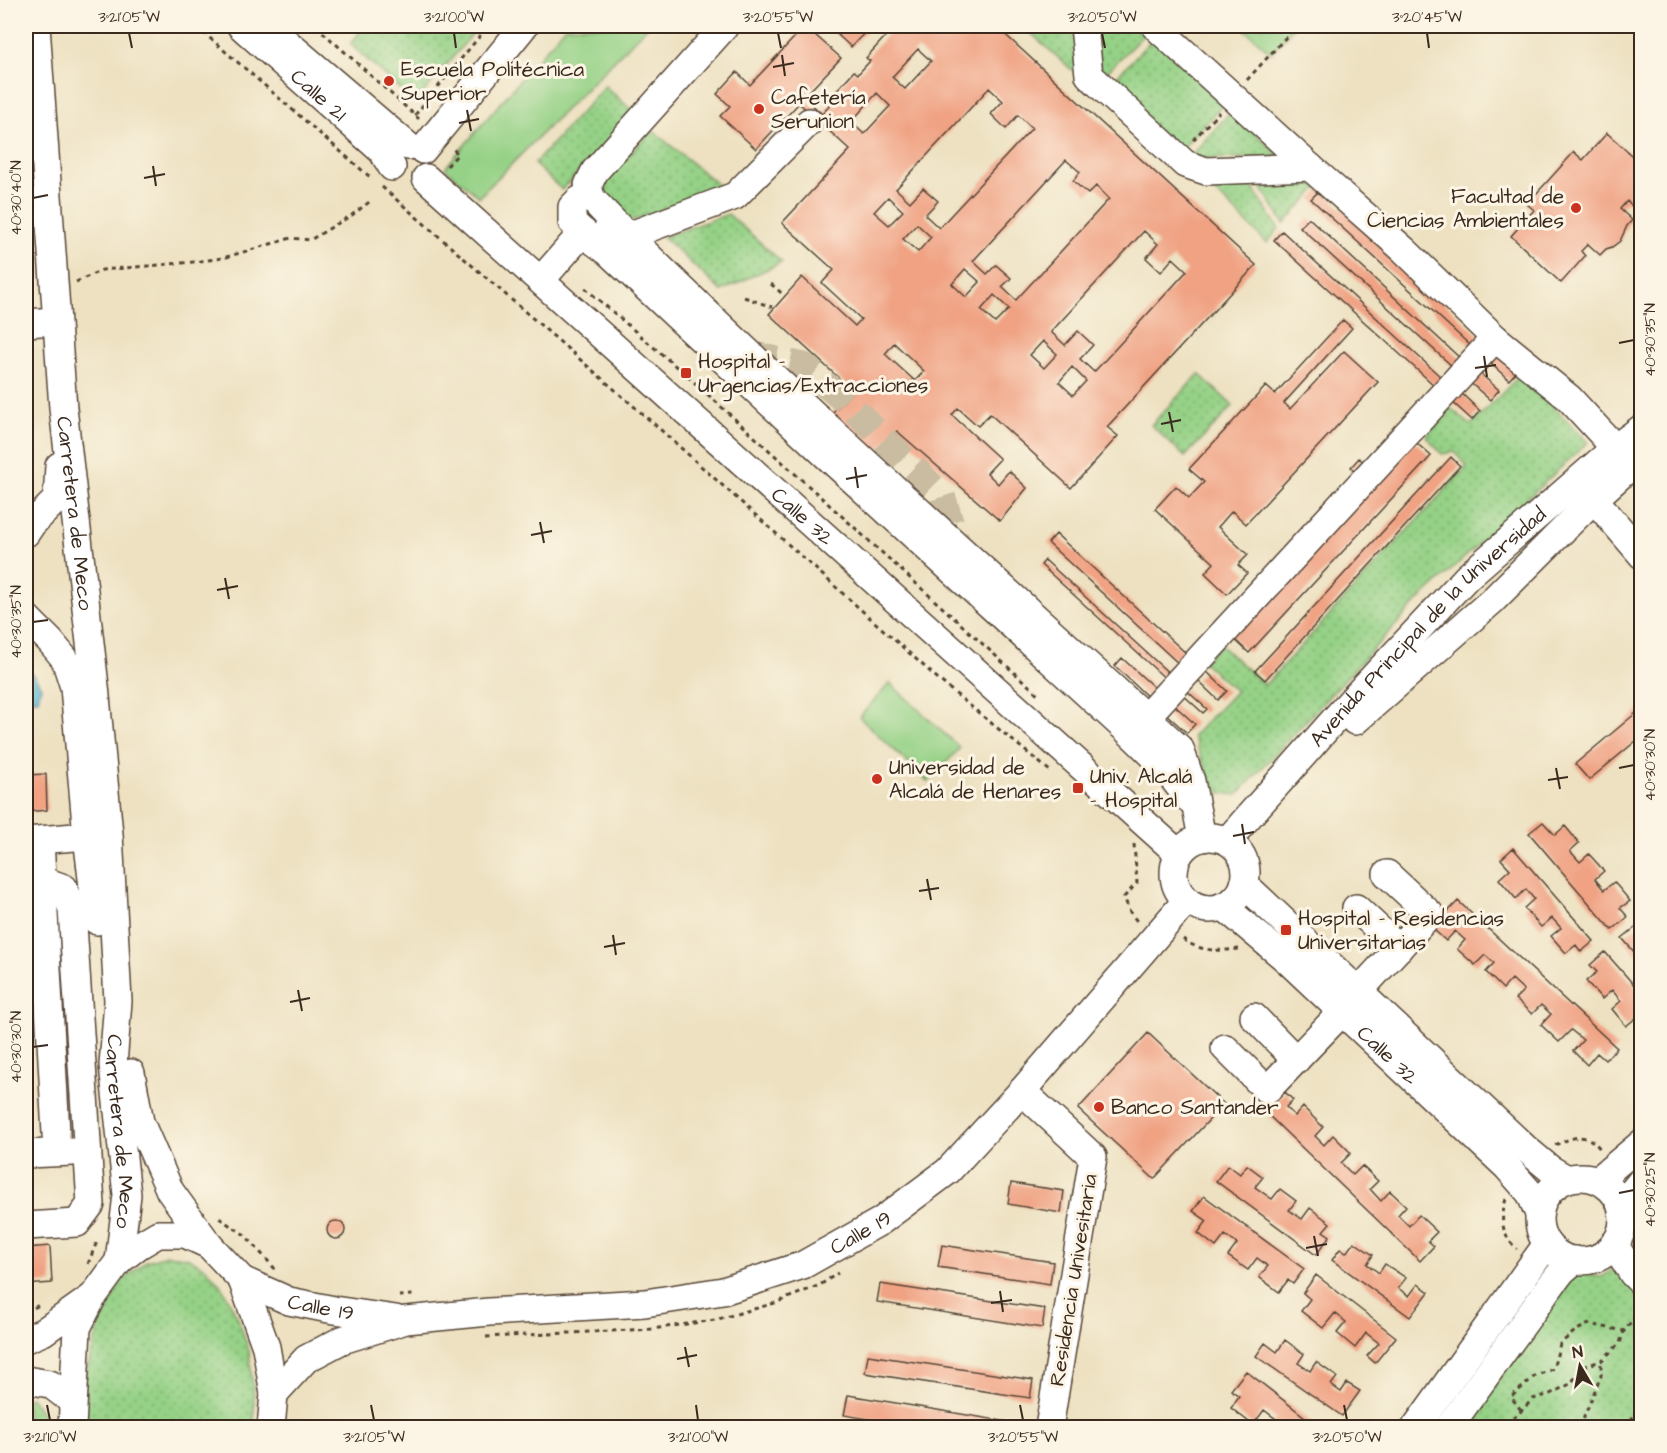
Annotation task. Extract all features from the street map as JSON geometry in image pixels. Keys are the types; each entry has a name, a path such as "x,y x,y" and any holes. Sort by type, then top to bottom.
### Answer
{"street":[{"name":"Carretera de Meco","path":"36,26 63,408 95,686 109,834 118,1001 140,1122 171,1191 209,1245 242,1280"},
{"name":"Calle 21","path":"241,26 399,157"},
{"name":"Calle 21","path":"268,26 399,157"},
{"path":"399,157 430,163 436,173 420,183 405,184 398,180 399,157 524,26"},
{"path":"725,26 595,171 588,185 609,217 845,443 1180,749 1191,781 1194,807"},
{"path":"1084,26 1089,75 1185,164 1206,171 1310,167"},
{"path":"1155,26 1404,250 1495,338 1569,398 1615,448"},
{"path":"809,122 735,196 609,217 579,200 572,207 572,222 607,251 1161,763 1223,844 1245,863 1246,873 1240,893 1223,906 1204,908 1187,900 1175,883 1174,873 1179,854 1193,841 1223,844"},
{"name":"Calle 32","path":"436,173 541,280 1179,854"},
{"path":"541,280 587,236 603,236 610,228 609,217"},
{"path":"26,323 56,321"},
{"path":"1146,717 1495,338"},
{"path":"26,533 57,499 63,408"},
{"name":"Avenida Principal de la Universidad","path":"1223,844 1350,702 1467,577 1641,428"},
{"name":"Avenida Principal de la Universidad","path":"1223,844 1363,712 1493,600 1594,499 1641,456"},
{"path":"1594,499 1641,555"},
{"path":"26,617 65,659 74,687 87,836 113,1065"},
{"path":"57,1152 42,880 33,841 87,836"},
{"path":"1358,992 1430,914 1387,874"},
{"path":"26,1226 77,1223 91,1204 72,909 64,888 42,880"},
{"name":"Calle 32","path":"1244,884 1525,1148 1550,1169 1567,1179"},
{"name":"Calle 19","path":"242,1280 289,1301 334,1310 403,1302 489,1312 645,1303 723,1291 803,1265 881,1221 948,1171 1022,1091 1187,900"},
{"name":"Calle 32","path":"1223,906 1286,959 1507,1167 1530,1193 1539,1214"},
{"path":"1356,908 1399,948"},
{"name":"Carretera de Meco","path":"118,1001 113,1065 128,1195 119,1261"},
{"path":"1225,1048 1267,1090 1341,1012"},
{"path":"1254,1017 1296,1060"},
{"name":"Residencia Univesitaria","path":"1022,1091 1093,1157 1049,1428"},
{"path":"1598,1180 1641,1143"},
{"path":"26,1154 86,1151"},
{"path":"1578,1177 1598,1180 1616,1196 1621,1206 1622,1226 1614,1244 1596,1258 1575,1260 1555,1251 1547,1244 1542,1234 1539,1214 1542,1202 1548,1192 1567,1179 1578,1177"},
{"path":"1621,1206 1641,1180"},
{"path":"72,1428 77,1328 92,1298 119,1261 158,1234 185,1234 209,1245"},
{"path":"1415,1428 1547,1244"},
{"path":"1614,1244 1641,1283"},
{"path":"1448,1428 1552,1284 1575,1260"},
{"path":"242,1280 266,1347 274,1394 271,1428"},
{"path":"26,1339 42,1332 92,1298"},
{"name":"Calle 19","path":"274,1394 306,1359 342,1340 403,1302"},
{"path":"26,1380 50,1384 72,1401"}],"path":[{"path":"196,26 364,171"},
{"path":"316,26 415,115"},
{"path":"364,171 399,157 415,115 488,26"},
{"path":"399,157 415,115"},
{"path":"364,171 399,157 458,154 436,173"},
{"path":"399,157 654,423 946,687 1051,771"},
{"path":"75,283 102,270 203,261 222,258 291,238 310,240 372,200"},
{"path":"582,285 694,382 1040,697"},
{"path":"771,285 784,296"},
{"path":"744,297 772,307"},
{"path":"1130,838 1134,845 1137,883 1124,897 1130,912 1138,923 1161,929 1190,945 1212,951 1246,948"},
{"path":"1509,1193 1502,1215 1507,1240 1519,1251"},
{"path":"213,1215 245,1235 271,1265 284,1276"},
{"path":"87,1266 99,1237"},
{"path":"476,1337 652,1329 715,1320 775,1303 820,1285 839,1272"},
{"path":"1513,1428 1514,1418 1533,1399 1570,1384 1585,1366 1601,1361 1620,1343 1641,1300"},
{"path":"26,1312 46,1302"},
{"path":"1521,1410 1511,1397 1534,1376 1553,1369 1560,1344 1575,1331 1589,1324 1624,1331"},
{"path":"1582,1428 1584,1417 1601,1376 1601,1361"},
{"path":"1626,1428 1641,1403"}],"green space":[{"path":"365,26 479,26 415,103 350,44"},
{"path":"566,26 648,26 479,197 445,168"},
{"path":"1023,26 1077,26 1080,64 1072,70"},
{"path":"1091,26 1138,26 1146,32 1102,77"},
{"path":"1241,26 1295,26 1271,53"},
{"path":"1153,38 1224,104 1179,152 1108,86"},
{"path":"605,86 634,112 562,190 534,164"},
{"path":"1231,111 1281,157 1188,159"},
{"path":"652,130 722,188 631,221 596,191"},
{"path":"1247,179 1279,229 1267,243 1203,180"},
{"path":"1256,179 1313,184 1318,187 1284,224"},
{"path":"728,214 782,262 721,291 663,237"},
{"path":"1199,374 1233,406 1185,457 1151,425"},
{"path":"1521,374 1588,442 1419,600 1237,795 1213,789 1193,736 1236,691 1203,662 1220,645 1265,685 1467,466 1454,452 1442,454 1426,436 1450,408 1471,425"},
{"path":"890,683 960,748 928,782 859,717"},
{"path":"1641,1248 1641,1427 1466,1428 1574,1273 1602,1277"},
{"path":"167,1255 187,1257 206,1268 222,1287 238,1318 249,1351 254,1397 254,1427 86,1427 85,1376 99,1326 121,1282 146,1261"},
{"path":"31,1397 46,1419 47,1427 26,1427 26,1398"}],"water":[{"path":"26,667 41,687 38,699 26,700"}],"building":[{"path":"805,26 841,58 804,97 822,114 830,105 826,102 854,71 858,74 870,61 866,58 894,27 898,31 903,26 966,26 975,34 983,26 996,26 1256,265 1107,427 1118,436 1071,488 990,414 978,426 958,408 952,415 1000,459 987,473 998,484 1009,471 1027,488 1000,521 897,431 876,453 832,413 853,391 769,314 802,277 855,326 861,319 822,283 834,270 782,223 850,150 799,103 756,149 720,116 730,106 717,94 737,72 750,85","holes":["918,49 931,61 905,89 892,77","989,88 1003,101 991,114 1006,129 1018,115 1032,128 939,228 925,215 938,201 923,188 910,202 896,189","877,93 890,106 864,134 851,122","1066,160 1080,172 1073,181 1088,194 1096,186 1109,199 1016,300 1002,287 1011,278 996,265 987,274 973,261","888,197 903,211 889,225 874,212","917,224 931,237 918,252 903,239","1144,231 1158,244 1146,258 1161,272 1173,258 1187,271 1094,372 1080,359 1093,345 1078,331 1065,345 1051,332","965,269 980,282 966,297 952,284","994,295 1009,309 995,323 981,310","1043,341 1057,354 1044,368 1030,355","894,343 924,371 915,381 885,354","1072,367 1086,381 1073,395 1059,382"]},
{"path":"828,26 871,26 851,47"},
{"name":"Facultad de Ciencias Ambientales","path":"1607,133 1642,165 1642,195 1632,206 1627,201 1620,209 1632,220 1620,241 1600,255 1588,244 1581,251 1585,256 1561,283 1511,236 1534,210 1527,204 1574,152 1583,160"},
{"path":"1321,189 1481,337 1472,347 1311,199"},
{"path":"1309,218 1462,360 1454,368 1300,227"},
{"path":"1282,231 1442,378 1435,386 1274,240"},
{"path":"1343,320 1352,328 1284,403 1290,409 1344,351 1378,382 1246,524 1232,511 1218,527 1248,555 1238,565 1247,573 1227,594 1205,573 1214,563 1155,509 1176,486 1189,498 1204,482 1189,469 1266,386 1275,394"},
{"path":"1495,352 1517,371 1509,380 1487,360"},
{"path":"1475,369 1499,390 1490,400 1466,379"},
{"path":"1458,390 1480,411 1472,420 1449,399"},
{"path":"1412,439 1431,456 1249,653 1231,636"},
{"path":"1451,457 1460,466 1265,680 1255,671"},
{"path":"1359,458 1367,465 1359,474 1351,467"},
{"path":"1056,534 1189,656 1180,665 1048,543"},
{"path":"1045,560 1172,676 1168,681 1041,565"},
{"path":"1122,658 1159,692 1151,700 1115,666"},
{"path":"1205,670 1227,691 1218,700 1196,679"},
{"path":"1185,689 1207,709 1203,713 1181,693"},
{"path":"1173,704 1195,724 1187,733 1165,713"},
{"path":"1642,708 1642,736 1589,780 1575,764"},
{"path":"46,774 47,810 26,812 26,775"},
{"path":"1543,822 1555,835 1565,826 1579,843 1570,851 1580,862 1589,854 1604,871 1595,879 1604,890 1614,882 1630,901 1620,908 1628,917 1612,930 1529,833"},
{"path":"1513,848 1594,941 1581,952 1576,945 1566,953 1551,936 1561,928 1552,918 1541,927 1524,908 1534,899 1526,889 1516,899 1499,879 1510,869 1501,859"},
{"path":"1458,901 1617,1048 1605,1060 1597,1053 1587,1065 1573,1051 1583,1040 1571,1030 1559,1042 1541,1025 1551,1014 1541,1005 1532,1014 1515,999 1524,990 1512,979 1503,989 1486,972 1494,963 1485,955 1475,965 1457,949 1465,940 1455,931 1446,941 1432,928"},
{"path":"1636,927 1642,934 1642,961 1622,938"},
{"path":"1605,952 1642,994 1642,1023 1636,1018 1626,1026 1612,1009 1621,1001 1612,990 1602,999 1586,981 1597,972 1590,965"},
{"path":"1148,1033 1224,1104 1154,1179 1078,1109"},
{"path":"1285,1092 1293,1100 1286,1107 1295,1116 1303,1107 1323,1127 1315,1136 1324,1145 1333,1135 1351,1153 1341,1163 1353,1175 1362,1166 1378,1181 1370,1189 1381,1201 1390,1191 1406,1206 1398,1215 1409,1226 1419,1215 1437,1232 1428,1241 1434,1246 1420,1261 1265,1112"},
{"path":"1228,1165 1240,1174 1247,1165 1263,1177 1255,1187 1272,1199 1280,1189 1296,1201 1289,1210 1302,1219 1310,1208 1330,1223 1323,1231 1330,1236 1316,1255 1216,1181"},
{"path":"1011,1183 1064,1191 1061,1213 1008,1204"},
{"path":"1204,1196 1304,1269 1293,1284 1288,1280 1279,1292 1259,1277 1268,1266 1257,1258 1248,1270 1228,1256 1237,1244 1225,1235 1216,1247 1198,1233 1207,1221 1193,1211"},
{"path":"336,1221 342,1224 345,1230 342,1236 336,1239 330,1236 327,1230 330,1224"},
{"path":"1354,1242 1373,1255 1367,1264 1379,1273 1385,1264 1406,1278 1398,1288 1409,1296 1418,1284 1429,1292 1410,1317 1332,1260 1340,1249 1346,1253"},
{"path":"942,1245 1053,1262 1050,1284 938,1267"},
{"path":"50,1246 52,1283 26,1285 26,1248"},
{"path":"1316,1275 1396,1337 1375,1363 1367,1356 1379,1343 1366,1333 1355,1348 1337,1333 1346,1322 1335,1313 1323,1328 1301,1311 1310,1299 1303,1293"},
{"path":"880,1284 1045,1309 1042,1328 877,1302"},
{"path":"1285,1340 1304,1354 1298,1363 1310,1371 1316,1362 1337,1377 1331,1385 1341,1392 1347,1383 1360,1391 1342,1416 1256,1356 1265,1343 1277,1352"},
{"path":"868,1355 1033,1380 1030,1398 865,1373"},
{"path":"1246,1371 1319,1428 1269,1428 1276,1419 1264,1410 1253,1425 1231,1408 1239,1396 1231,1390"},
{"path":"848,1395 1026,1425 1025,1428 923,1428 844,1415"}],"tunnel":[{"path":"750,354 804,366 844,400 942,496 958,546"}],"place":[{"name":"Escuela Politécnica Superior","path":"389,81"},
{"name":"Cafetería Serunion","path":"759,109"},
{"name":"Facultad de Ciencias Ambientales","path":"1576,208"},
{"name":"Hospital - Urgencias/Extracciones","path":"686,373"},
{"name":"Universidad de Alcalá de Henares","path":"877,779"},
{"name":"Univ. Alcalá - Hospital","path":"1078,788"},
{"name":"Hospital - Residencias Universitarias","path":"1286,930"},
{"name":"Banco Santander","path":"1099,1107"}]}
